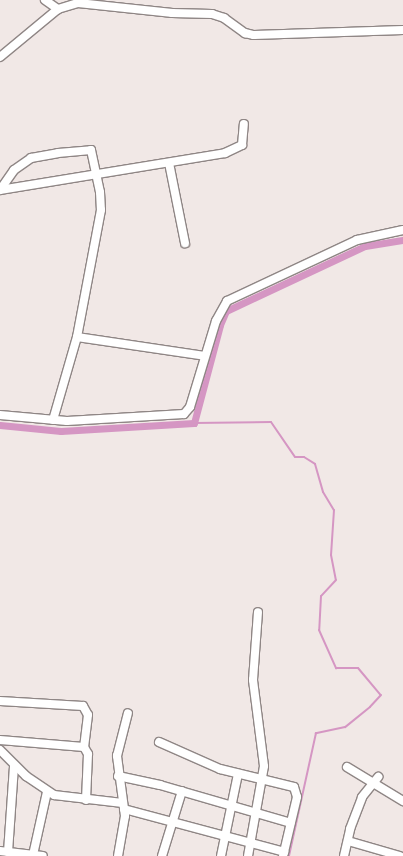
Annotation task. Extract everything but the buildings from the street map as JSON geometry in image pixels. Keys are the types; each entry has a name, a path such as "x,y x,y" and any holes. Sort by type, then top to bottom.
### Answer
{"street":[{"path":"45,0 58,9"},
{"path":"0,57 58,9 78,1 212,14 224,18 245,33 254,35 403,30"},
{"path":"53,420 77,337 101,210 97,174 89,149 58,153 22,162 0,190 97,174 168,163 234,151 244,141 244,124"},
{"path":"168,163 185,243"},
{"path":"0,415 83,421 138,415 184,414 190,407 219,312 227,301 357,240 403,230"},
{"path":"77,337 205,356"},
{"path":"248,856 258,813 263,781 263,752 253,680 258,612"},
{"path":"0,701 82,706 88,715 84,747 88,754 86,800"},
{"path":"118,856 125,824 118,776 117,756 128,713"},
{"path":"0,740 84,747"},
{"path":"0,750 14,766 47,792 66,798 123,806 172,822 251,843 284,854 297,797 296,789 291,786 263,781 238,774 159,742"},
{"path":"14,766 4,852 43,856"},
{"path":"347,767 375,780 403,801"},
{"path":"221,856 238,774"},
{"path":"118,776 140,779 291,823"},
{"path":"344,856 362,797 375,780"},
{"path":"162,856 182,791"},
{"path":"33,855 47,792"},
{"path":"348,841 400,856"}],"waterway":[{"path":"0,425 61,431 194,423 220,325 226,311 365,246 403,240"},
{"path":"194,423 271,422 295,457 304,457 315,464 323,492 334,510 331,555 336,580 321,596 319,630 336,668 358,668 381,695 370,707 345,727 316,733 289,856"}]}
